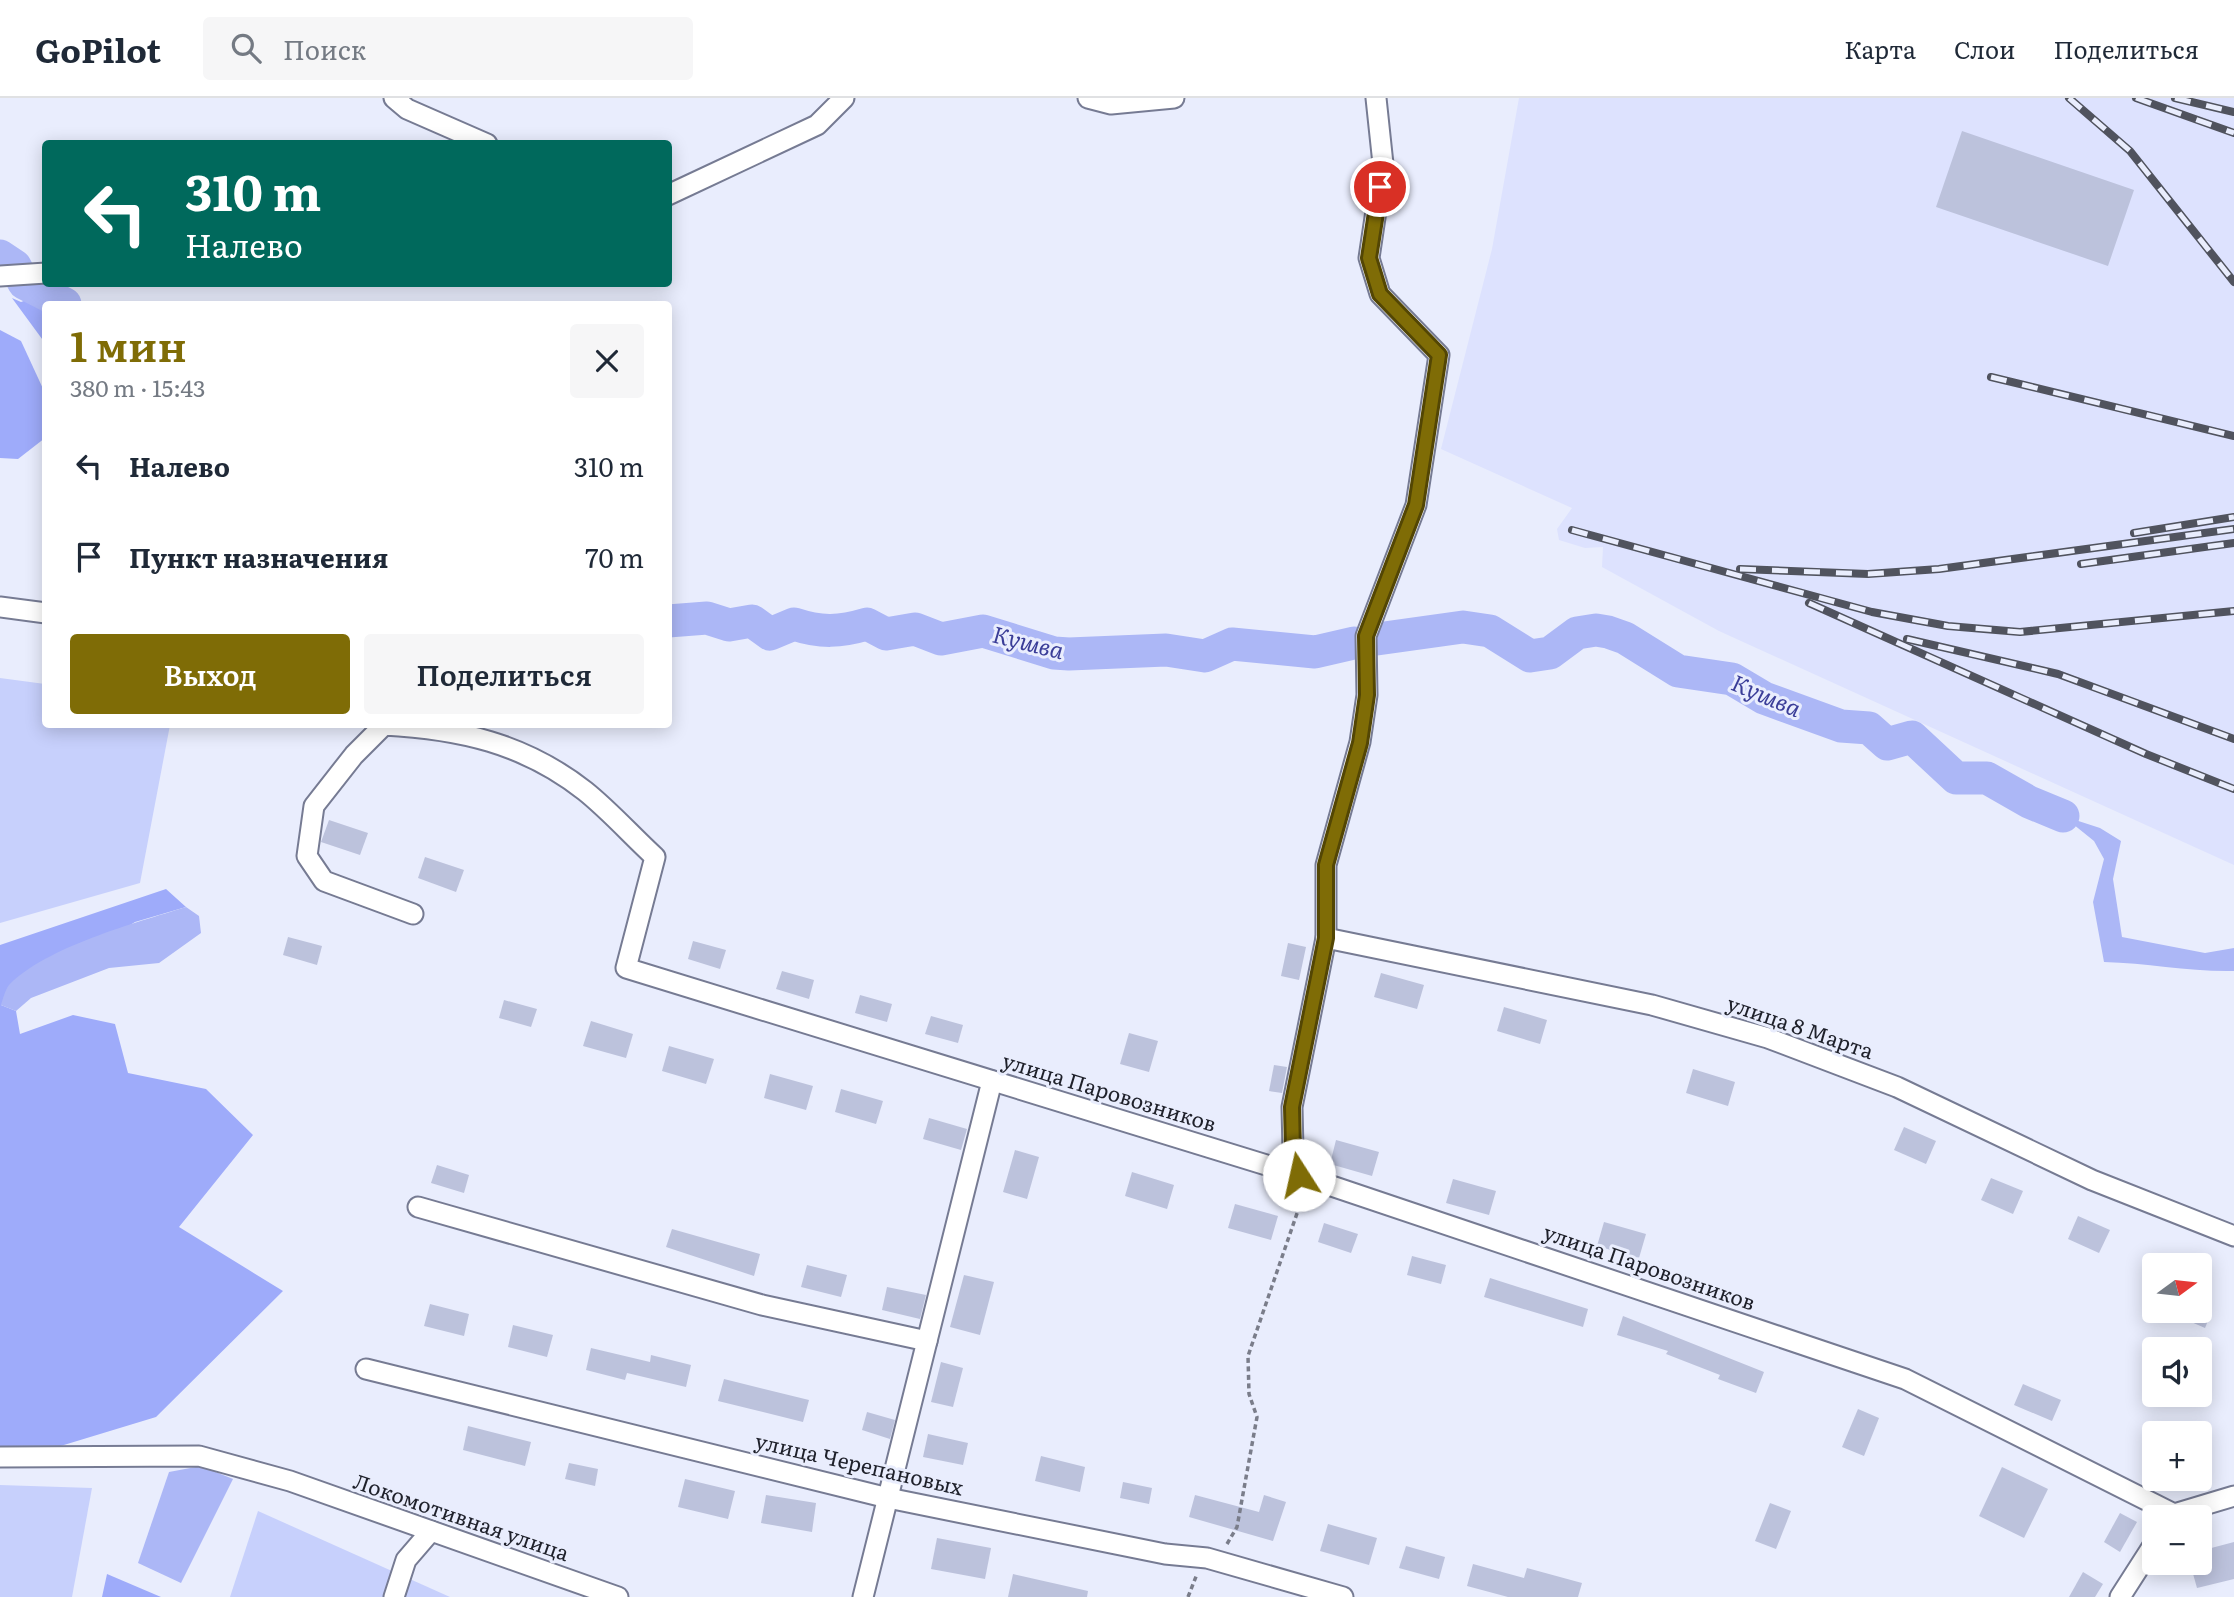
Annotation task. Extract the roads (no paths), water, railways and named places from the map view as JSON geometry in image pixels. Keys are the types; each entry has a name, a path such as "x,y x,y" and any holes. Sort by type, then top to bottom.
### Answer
{"street":[{"path":"394,98 407,109 478,140"},
{"path":"672,192 817,125 844,98"},
{"path":"1088,98 1111,104 1174,98"},
{"path":"1304,1176 1293,1150 1292,1107 1326,938 1326,865 1360,743 1367,695 1366,636 1416,505 1439,355 1380,294 1369,258 1383,164 1377,98"},
{"path":"1,277 39,273"},
{"path":"0,607 42,612"},
{"name":"улица Паровозников","path":"380,728 354,755 314,806 307,856 324,881 413,914"},
{"name":"улица Паровозников","path":"439,728 481,737 539,762 584,791 655,857 626,968 1304,1176 1905,1379 2151,1505"},
{"name":"улица 8 Марта","path":"1326,938 1652,1005 1768,1038 1897,1087 2092,1180 2234,1236"},
{"path":"863,1597 992,1081"},
{"path":"418,1207 762,1305 927,1341"},
{"name":"улица Черепановых","path":"366,1369 888,1498 1165,1554 1207,1558 1343,1597"},
{"name":"Локомотивная улица","path":"0,1457 199,1456 290,1481 618,1597"},
{"name":"улица Паровозников","path":"2207,1505 2234,1496"},
{"path":"394,1597 405,1560 431,1531"},
{"path":"2120,1597 2142,1563"}],"waterway":[{"name":"Кушва","path":"0,256 15,266 24,283 59,301"},
{"name":"Кушва","path":"672,621 707,618 729,625 752,621 770,634 794,624 831,630 867,624 886,634 915,629 941,639 983,631 1054,653 1069,654 1166,650 1205,656 1232,644 1315,652 1354,643"},
{"name":"Кушва","path":"1377,639 1463,627 1490,631 1530,656 1550,653 1577,633 1596,630 1608,632 1625,638 1678,671 1732,679 1764,698 1841,726 1869,728 1887,744 1912,737 1956,778 1987,778 2029,802 2063,816"}],"railway":[{"path":"2069,98 2130,151 2234,282"},
{"path":"2136,98 2234,133"},
{"path":"2175,98 2234,112"},
{"path":"1991,377 2234,436"},
{"path":"2134,533 2234,517"},
{"path":"1740,569 1868,574 1939,569 2234,529"},
{"path":"1572,530 1872,612 1948,626 2020,632 2234,611"},
{"path":"2081,564 2234,543"},
{"path":"1809,603 2146,754 2234,789"},
{"path":"1907,639 2058,674 2234,739"}]}
